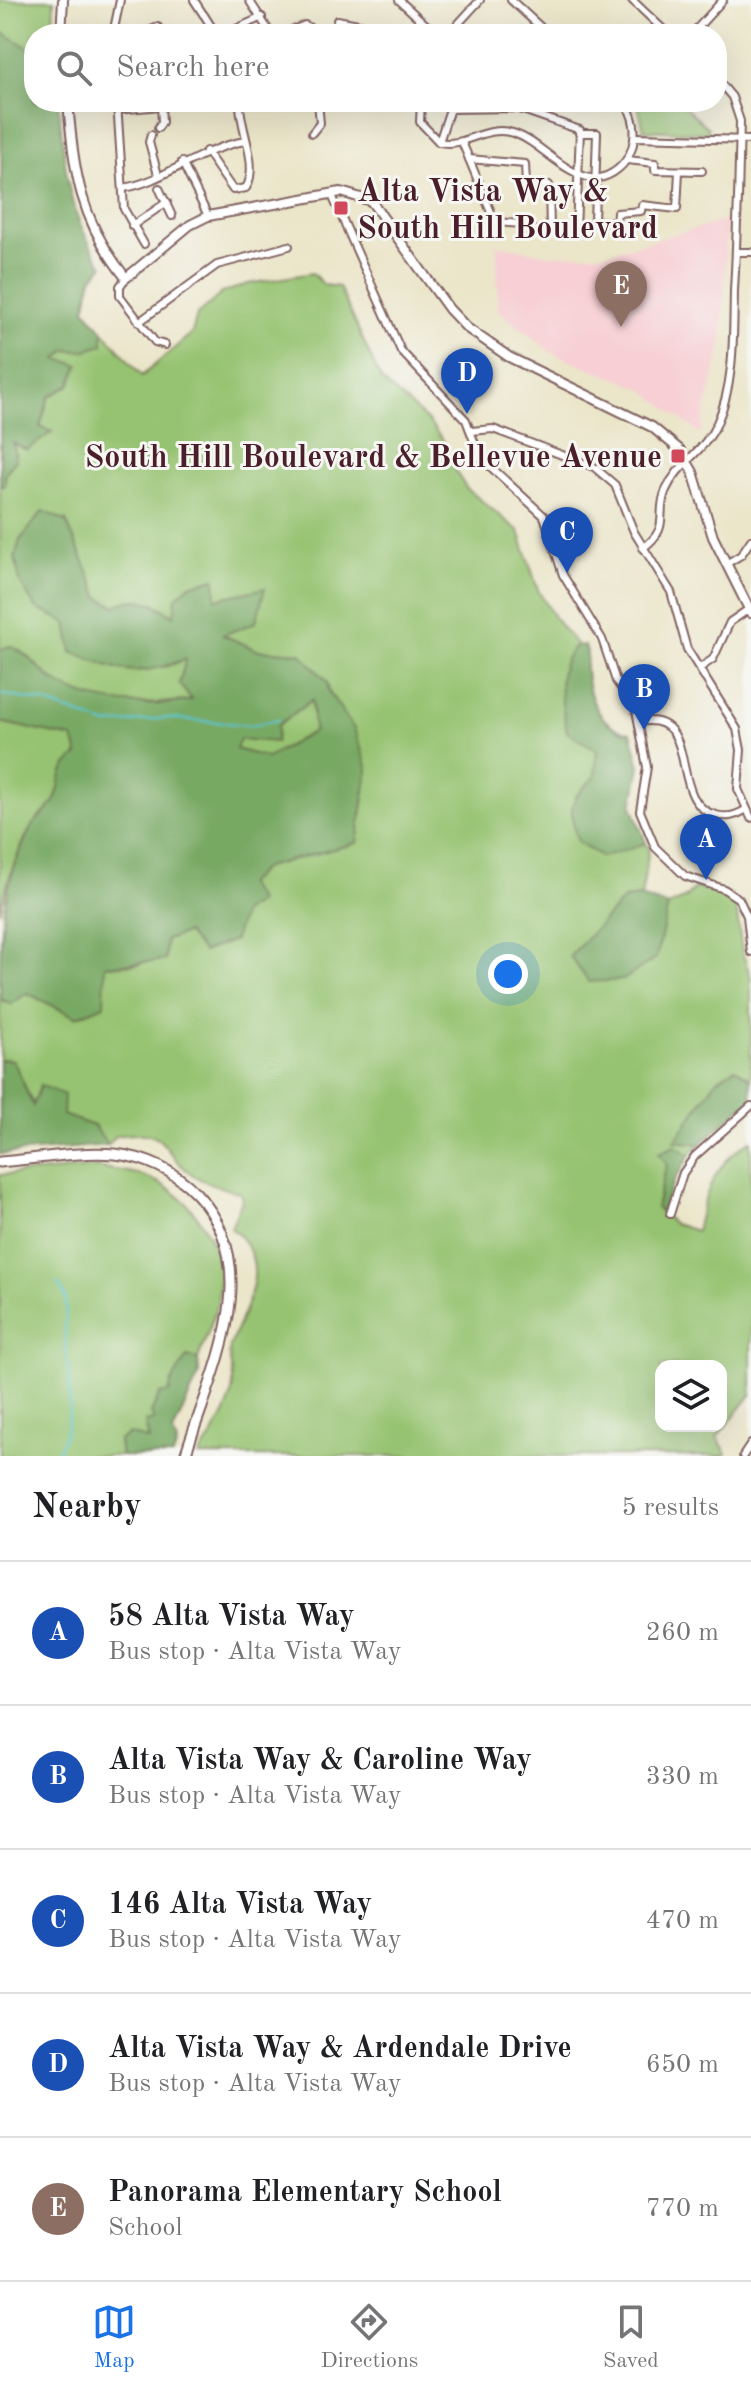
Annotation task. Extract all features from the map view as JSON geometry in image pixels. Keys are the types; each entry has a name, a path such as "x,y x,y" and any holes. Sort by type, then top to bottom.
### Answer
{"main road":[{"path":"0,1162 95,1154 133,1157 178,1178 213,1214 230,1255 232,1299 185,1456"}],"street":[{"path":"62,24 63,0"},
{"path":"113,24 120,0"},
{"path":"194,0 210,24"},
{"path":"249,0 266,24"},
{"path":"399,0 425,24"},
{"path":"458,24 480,0"},
{"path":"511,0 536,24"},
{"path":"632,0 657,24"},
{"path":"701,24 723,0"},
{"path":"247,24 262,17"},
{"path":"337,20 358,24"},
{"path":"643,548 656,539 664,521 665,492 687,460 705,444 726,397 732,355 740,139 737,108 727,94"},
{"path":"69,112 78,191 94,231 126,278"},
{"path":"117,112 124,209 144,244"},
{"path":"158,128 162,122 161,112"},
{"path":"206,151 227,186 241,190 251,180 241,112"},
{"path":"312,133 320,123 319,112"},
{"path":"420,112 420,122 439,142 462,142 491,131 514,133 577,173 595,179 610,176 627,160 635,137 629,112"},
{"path":"439,142 449,112"},
{"path":"462,142 495,222 522,224 523,230 576,231 580,130 535,112"},
{"path":"579,133 597,133 594,221 616,222 617,213 641,211 642,205 677,209 679,171"},
{"path":"151,135 149,142 158,175"},
{"path":"635,137 751,140"},
{"path":"123,188 206,151 245,141"},
{"path":"469,159 525,164 526,185 549,185 550,230"},
{"path":"627,160 655,163 655,170 702,171"},
{"path":"182,162 208,216"},
{"path":"159,188 172,216"},
{"path":"331,193 394,340 409,361 459,411 471,431 480,457 544,516 561,571 602,639 616,681 639,722 647,767 640,811 649,836 673,868 739,899 747,916 751,952"},
{"path":"165,345 155,342 139,322 120,296 120,286 190,225 208,216 331,193 363,197 377,207 449,309 476,335 509,357 652,427 672,442 687,460 698,484 713,537 750,611 730,622 713,659 700,668"},
{"path":"132,226 167,202"},
{"path":"139,322 217,265 289,246"},
{"path":"736,252 751,252"},
{"path":"471,431 493,429 600,470 620,492 643,548 671,592 684,642 739,734 738,789 751,818"},
{"path":"726,564 741,555 751,540"},
{"path":"639,722 657,722 673,733 685,763 687,787 698,806 719,816 736,815 745,810"},
{"path":"670,1214 683,1173 695,1156 751,1106"},
{"path":"743,1456 751,1444"}],"shaded area":[{"path":"727,220 722,343 700,434 643,389 552,353 498,310 497,245 549,255 605,254"}],"green space":[{"path":"0,0 54,0 53,24 24,24 24,46 0,33"},
{"path":"2,32 24,45 24,112 59,112 74,206 80,225 103,266 92,278 85,309 103,331 103,345 84,351 66,350 57,359 79,365 70,385 49,397 40,427 52,432 27,450 13,443 16,460 6,472 4,486 0,486"},
{"path":"640,112 690,112 708,128 708,133 644,130"},
{"path":"312,273 324,285 339,287 381,380 427,420 443,440 451,464 466,488 519,531 538,590 555,619 577,645 572,649 567,731 597,750 595,777 575,797 602,856 646,843 649,849 641,897 624,899 570,956 589,982 656,958 668,906 686,898 695,887 724,896 736,907 742,952 751,978 751,1079 735,1068 700,1104 676,1141 700,1144 690,1155 675,1147 660,1153 667,1164 656,1208 674,1224 696,1231 703,1204 720,1168 751,1141 751,1395 727,1425 727,1360 655,1360 655,1432 721,1432 717,1437 727,1453 724,1456 199,1456 229,1403 233,1383 230,1347 253,1286 252,1256 231,1228 242,1200 240,1193 193,1175 156,1138 134,1134 116,1136 108,1145 94,1126 63,1116 40,1085 34,1107 13,1060 0,1059 0,999 11,1004 27,993 76,1017 105,966 140,964 166,940 186,933 265,867 357,843 368,769 354,729 300,653 257,650 175,616 154,603 115,606 99,597 66,521 36,608 166,667 186,659 192,700 124,703 90,697 59,684 17,649 10,646 0,650 0,486 4,486 6,472 16,460 13,443 51,432 40,427 49,397 70,385 79,365 56,360 66,350 84,351 102,345 103,331 142,376 192,333 197,315 222,293 248,284"},
{"path":"43,511 66,521 99,597 115,606 124,602 145,601 174,616 176,597 190,585 215,578 216,599 265,588 256,622 223,635 257,650 300,653 327,681 329,692 354,729 368,769 357,843 265,867 247,884 259,902 243,912 234,940 203,952 186,933 166,940 165,960 105,966 104,1005 76,1017 27,993 11,1004 0,999 4,910 14,869 32,826 53,803 65,767 78,755 73,738 0,722 0,650 10,646 17,649 59,684 89,696 142,704 192,700 179,684 186,659 140,671 116,668 72,652 67,623 36,608 20,582 15,557 20,540","holes":["312,700 314,731 267,758 236,749 240,739 276,742 278,725"]},
{"path":"577,645 585,646 587,681 593,702 604,719 621,730 631,732 640,766 632,806 646,843 602,857 578,842 572,813 575,799 595,777 597,750 567,732 561,698 561,675 569,654"},
{"path":"312,700 315,731 266,758 236,749 239,739 278,725"},
{"path":"0,722 74,738 78,756 63,772 53,803 24,840 9,877 0,912"},
{"path":"641,897 668,906 656,958 623,980 589,982 570,956 624,899"},
{"path":"0,1059 13,1060 33,1106 40,1085 64,1095 63,1115 94,1126 108,1145 0,1154"},
{"path":"735,1068 751,1079 751,1099 700,1144 675,1141 716,1081"},
{"path":"675,1146 690,1155 661,1211 656,1208 667,1164 659,1153"},
{"path":"98,1167 157,1182 187,1204 199,1218 215,1251 218,1269 218,1297 211,1324 198,1359 187,1357 154,1420 149,1440 130,1434 119,1440 121,1456 0,1456 0,1175"},
{"path":"187,1357 198,1359 199,1375 173,1432 177,1443 173,1456 121,1456 119,1440 130,1434 149,1440 145,1422 154,1420 151,1413 160,1394 170,1392 171,1383"}],"waterway":[{"path":"0,694 44,702 108,725 166,718 251,725 278,720"},
{"path":"55,1456 67,1426 70,1395 66,1300 57,1283"}],"place":[{"name":"Alta Vista Way & South Hill Boulevard","path":"341,208"},
{"name":"Panorama Elementary School","path":"621,327"},
{"name":"Alta Vista Way & Ardendale Drive","path":"467,414"},
{"name":"South Hill Boulevard & Bellevue Avenue","path":"678,456"},
{"name":"146 Alta Vista Way","path":"567,573"},
{"name":"Alta Vista Way & Caroline Way","path":"644,730"},
{"name":"58 Alta Vista Way","path":"706,880"}]}
